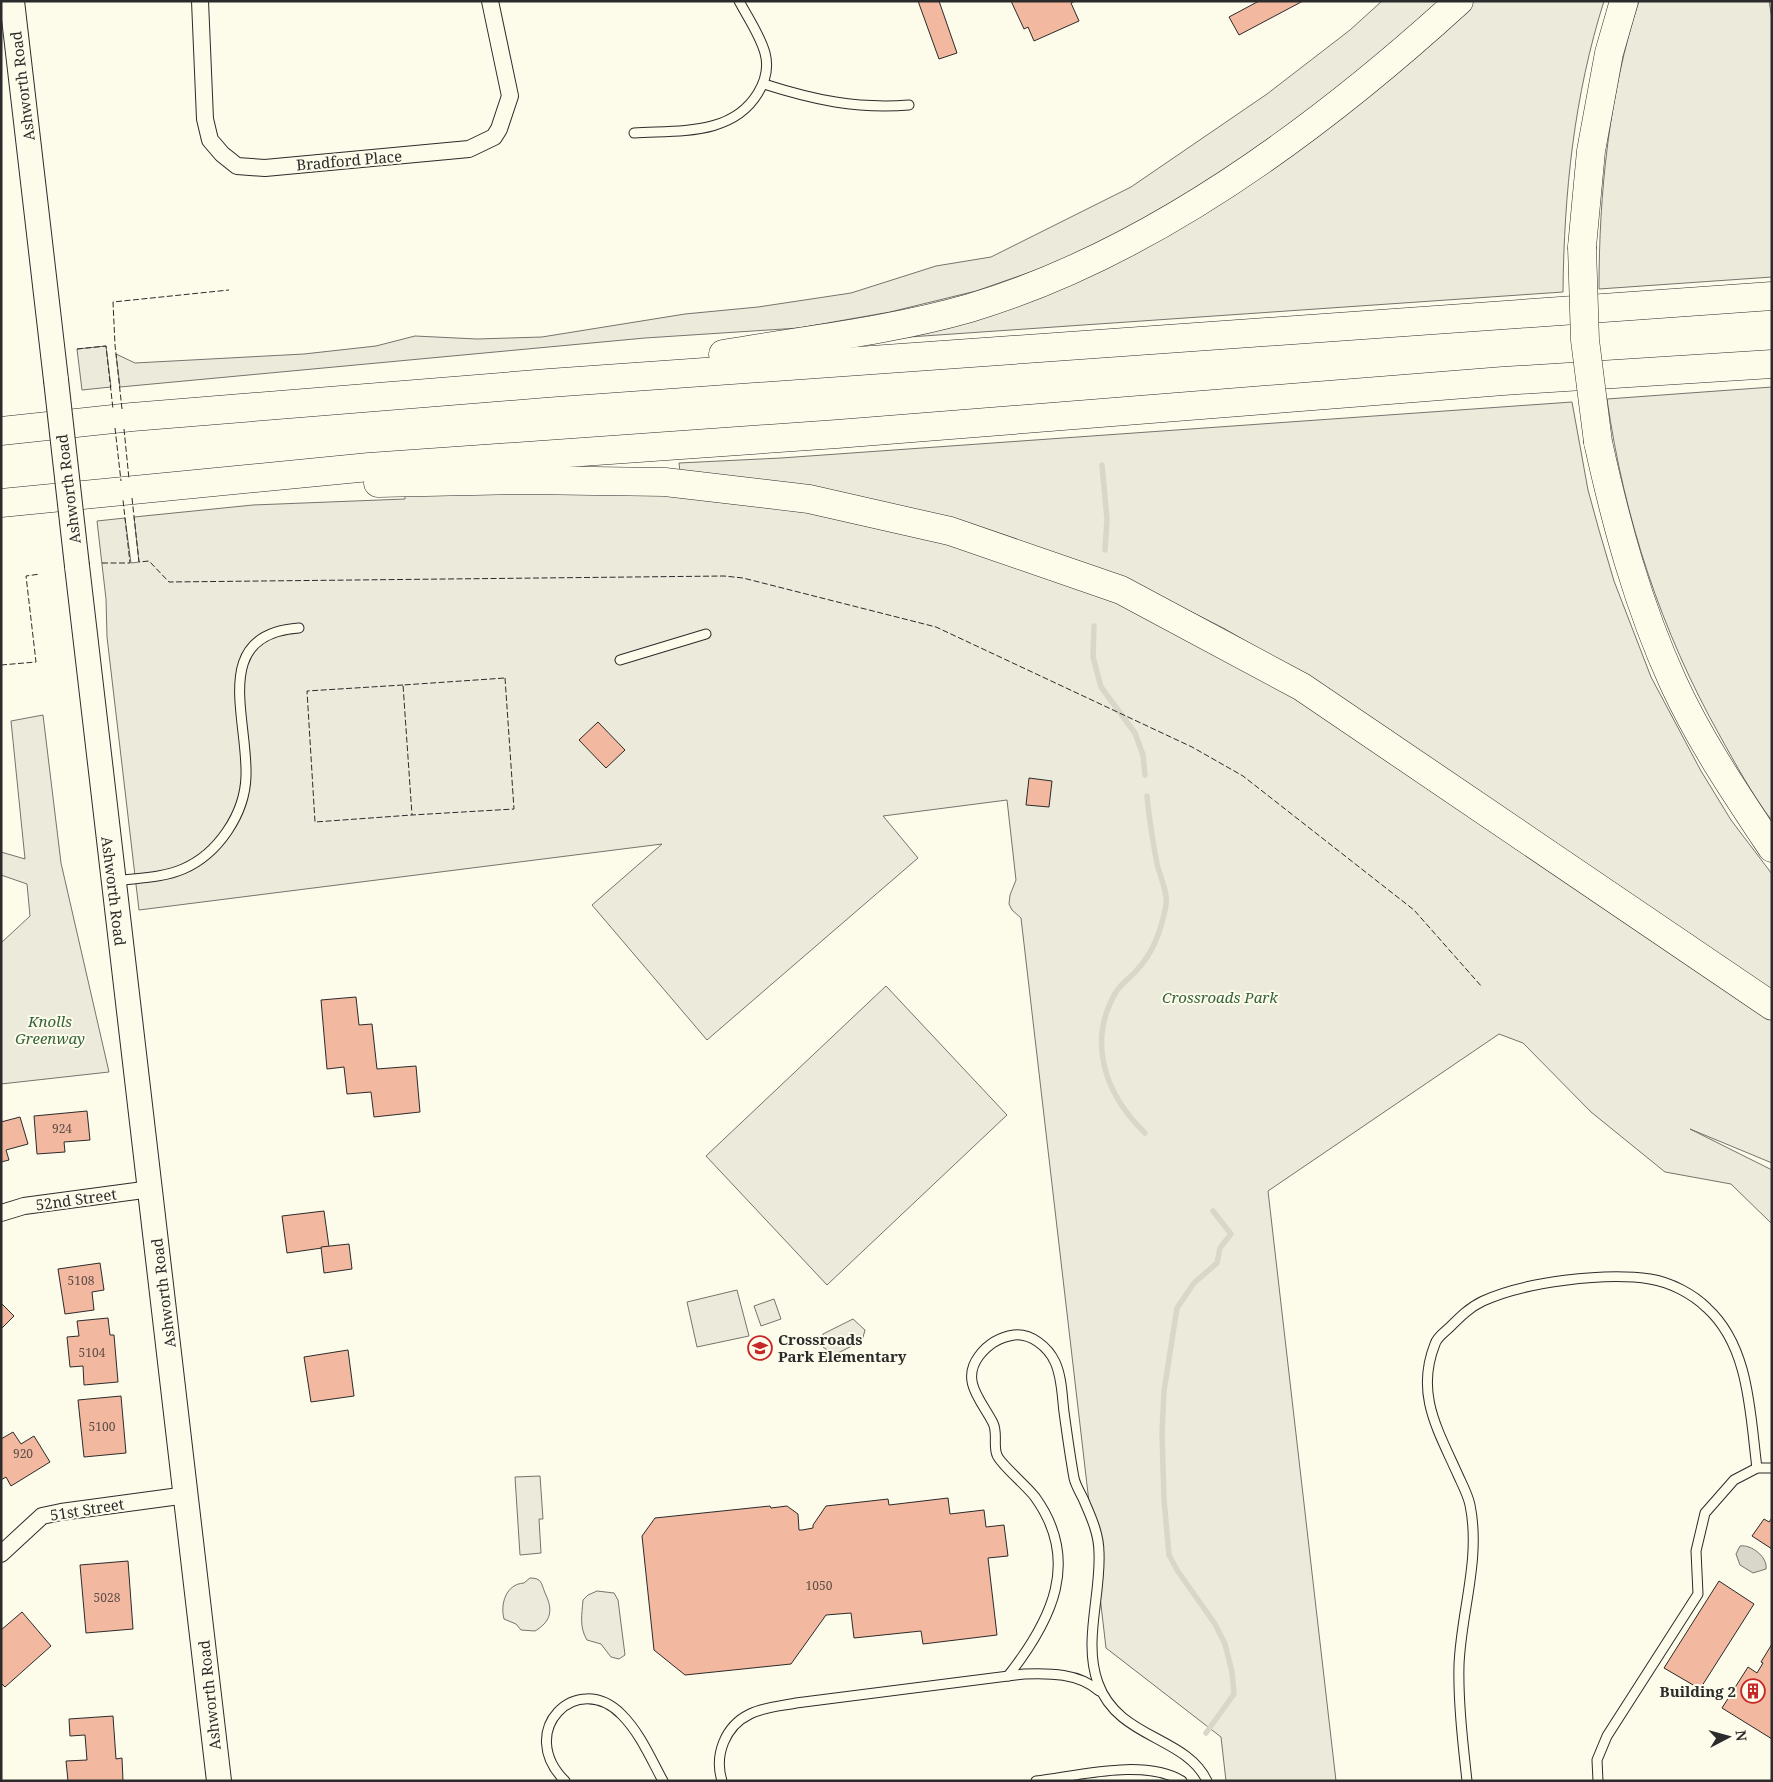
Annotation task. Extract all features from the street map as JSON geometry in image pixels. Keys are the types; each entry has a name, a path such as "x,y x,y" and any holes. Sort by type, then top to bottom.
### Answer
{"highway":[{"path":"549,383 888,327 970,308 1049,280 1125,245 1256,166 1378,74 1459,1"},
{"path":"1624,1 1609,53 1591,151 1582,247 1585,340 1598,442 1610,498 1636,591 1673,682 1718,768 1772,848"},
{"path":"1,431 132,417 549,383 1772,296"},
{"path":"1,503 137,488 378,466 837,434 1503,381 1772,364"},
{"path":"137,488 523,480 665,482 809,499 950,531 1121,590 1302,687 1772,1006"}],"main road":[{"name":"Ashworth Road","path":"12,1 112,881 151,1188 219,1781"}],"street":[{"name":"Bradford Place","path":"200,1 205,119 210,140 222,154 237,166 265,168 469,149 494,137 499,129 510,96 490,1"},
{"name":"52nd Street","path":"1,1213 24,1206 151,1188"},
{"name":"51st Street","path":"1,1554 42,1516 187,1495"}],"lane":[{"path":"634,133 709,128 723,124 751,105 764,84 767,69 764,52 740,1"},
{"path":"764,84 808,98 838,104 882,107 909,105"},
{"path":"112,881 165,874 182,869 209,853 229,829 243,799 246,778 239,684 244,659 252,646 267,634 281,629 299,628"},
{"path":"620,660 706,634"},
{"path":"1467,1781 1459,1666 1474,1549 1470,1504 1430,1410 1426,1385 1427,1369 1436,1341 1467,1310 1506,1292 1538,1285 1617,1276 1653,1279 1681,1289 1707,1308 1723,1326 1733,1346 1745,1382 1757,1468"},
{"path":"1008,1676 1048,1615 1058,1578 1058,1555 1054,1532 1042,1507 1030,1490 997,1456 993,1423 975,1394 972,1374 974,1362 985,1348 1003,1337 1022,1334 1033,1338 1045,1348 1054,1360 1062,1388 1074,1481 1095,1527 1100,1550 1099,1584 1094,1619 1094,1657 1097,1682 1103,1694 1125,1722 1191,1759 1203,1771 1207,1781"},
{"path":"1598,1781 1596,1760 1607,1736 1698,1594 1696,1552 1705,1513 1734,1480 1757,1468 1772,1468"},
{"path":"722,1781 719,1763 720,1751 730,1730 749,1714 760,1710 796,1703 1045,1673 1076,1678 1090,1683 1103,1694"},
{"path":"565,1781 555,1771 550,1760 545,1738 547,1729 558,1710 569,1702 581,1700 603,1702 622,1715 633,1728 663,1781"},
{"path":"1036,1781 1132,1769 1155,1771 1182,1781"}],"green space":[{"path":"1382,1 1443,1 1333,95 1187,197 1068,259 976,291 890,312 799,328 645,338 120,387 116,354 135,363 304,354 376,346 415,336 477,339 542,337 685,314 758,307 851,293 936,266 991,257 1131,187 1267,94 1350,30"},
{"path":"1472,1 1604,1 1585,73 1578,109 1569,181 1563,292 880,339 1063,282"},
{"path":"1639,1 1769,1 1772,19 1772,277 1599,289 1601,216 1613,107 1620,71"},
{"path":"106,346 111,387 82,390 77,349"},
{"path":"1772,387 1772,821 1738,769 1720,736 1680,656 1663,615 1635,530 1614,443 1607,399"},
{"path":"1572,402 1588,490 1599,530 1614,581 1651,677 1701,771 1731,820 1772,874 1772,992 1323,686 1225,629 1168,600 914,509 820,489 680,472 679,463 781,458"},
{"name":"Crossroads Park","path":"541,488 746,500 892,527 1091,589 1313,703 1772,1018 1772,1163 1690,1129 1772,1170 1772,1224 1731,1184 1665,1172 1591,1112 1523,1043 1499,1034 1268,1191 1336,1781 1226,1781 1221,1737 1106,1648 1021,918 1012,910 1009,904 1010,895 1016,880 1007,800 883,816 918,858 707,1040 592,905 662,844 139,910 107,637 106,599 97,521 125,518 131,563 139,562 134,517 253,505 405,499 405,492"},
{"name":"Knolls Greenway","path":"43,715 61,863 109,1072 1,1084 1,943 30,916 27,884 1,875 1,852 25,859 11,721"},
{"path":"886,986 1007,1115 827,1285 706,1156"},
{"path":"737,1290 749,1336 697,1347 687,1302"},
{"path":"774,1299 781,1319 761,1326 754,1306"},
{"path":"853,1319 865,1330 862,1341 834,1355 823,1347 823,1334"},
{"path":"540,1476 543,1519 539,1519 541,1553 520,1555 515,1477"},
{"path":"530,1578 537,1579 540,1582 548,1599 550,1609 548,1619 535,1631 521,1630 516,1624 504,1619 503,1613 504,1601 509,1591"},
{"path":"597,1591 614,1593 618,1600 625,1655 619,1659 611,1657 601,1644 587,1640 584,1635 582,1620 583,1600 588,1595"}],"shaded area":[{"path":"1740,1546 1749,1547 1758,1552 1766,1564 1766,1569 1753,1573 1740,1565 1736,1554"}],"building":[{"path":"918,1 939,1 957,53 939,59"},
{"path":"1011,1 1075,1 1071,3 1079,21 1034,41 1028,27 1024,29"},
{"path":"1259,1 1303,1 1239,35 1229,17"},
{"path":"598,722 625,750 606,768 579,740"},
{"path":"1029,778 1052,781 1049,807 1026,805"},
{"path":"356,997 359,1025 372,1024 377,1069 416,1066 420,1112 374,1117 371,1092 347,1094 344,1067 327,1069 321,1000"},
{"path":"87,1111 90,1140 64,1142 65,1152 37,1154 34,1116"},
{"path":"20,1117 28,1144 6,1150 9,1160 1,1162 1,1122"},
{"path":"324,1211 329,1247 287,1253 282,1216"},
{"path":"349,1244 352,1269 324,1273 321,1247"},
{"path":"100,1263 104,1290 92,1292 94,1310 65,1314 58,1269"},
{"path":"1,1303 14,1316 1,1329"},
{"path":"108,1318 110,1335 114,1335 118,1382 84,1385 83,1366 70,1367 67,1337 79,1336 77,1321"},
{"path":"348,1350 354,1396 311,1402 304,1357"},
{"path":"121,1396 126,1453 84,1457 78,1400"},
{"path":"13,1432 21,1444 34,1436 50,1462 11,1486 6,1477 1,1480 1,1439"},
{"path":"948,1498 950,1514 984,1510 986,1527 1004,1525 1008,1556 988,1558 997,1635 923,1644 921,1631 854,1638 851,1613 826,1615 791,1664 685,1675 654,1650 642,1536 655,1518 770,1506 771,1508 787,1506 798,1514 799,1530 802,1530 813,1528 813,1525 826,1506 888,1499 889,1505"},
{"path":"1772,1518 1772,1549 1752,1536 1764,1519 1769,1522"},
{"path":"128,1561 133,1629 86,1633 80,1565"},
{"path":"1719,1581 1754,1604 1700,1689 1664,1668"},
{"path":"22,1612 51,1646 5,1687 1,1683 1,1630"},
{"name":"Building 2","path":"1772,1644 1772,1739 1722,1708 1748,1667 1757,1673 1763,1663 1761,1662"},
{"path":"113,1716 116,1759 122,1758 123,1781 68,1781 66,1761 87,1760 85,1735 70,1736 69,1719"}],"waterway":[{"path":"1102,465 1107,519 1105,550"},
{"path":"1094,626 1093,657 1101,687 1135,733 1143,755 1145,775"},
{"path":"1145,1133 1131,1118 1111,1085 1102,1049 1102,1030 1107,1011 1116,992 1148,956 1159,931 1166,905 1165,890 1154,847 1147,796"},
{"path":"1206,1733 1234,1694 1232,1672 1225,1644 1215,1624 1177,1570 1169,1555 1164,1499 1162,1433 1164,1391 1177,1308 1194,1283 1217,1263 1220,1248 1231,1234 1213,1211"}],"fence":[{"path":"122,409 115,345 113,302 229,290"},
{"path":"77,349 106,346 113,409"},
{"path":"115,428 121,481"},
{"path":"124,429 129,479"},
{"path":"132,498 139,562 149,561 169,582 724,576 743,578 936,627 1192,747 1243,776 1414,910 1482,987"},
{"path":"102,563 130,563 123,500"},
{"path":"1,665 36,662 26,576 40,574"},
{"path":"505,678 514,809 412,815 403,685 505,678"},
{"path":"403,685 307,691 315,822 412,815"}],"place":[{"name":"Crossroads Park Elementary","path":"760,1348"},
{"name":"Building 2","path":"1753,1691"}]}
